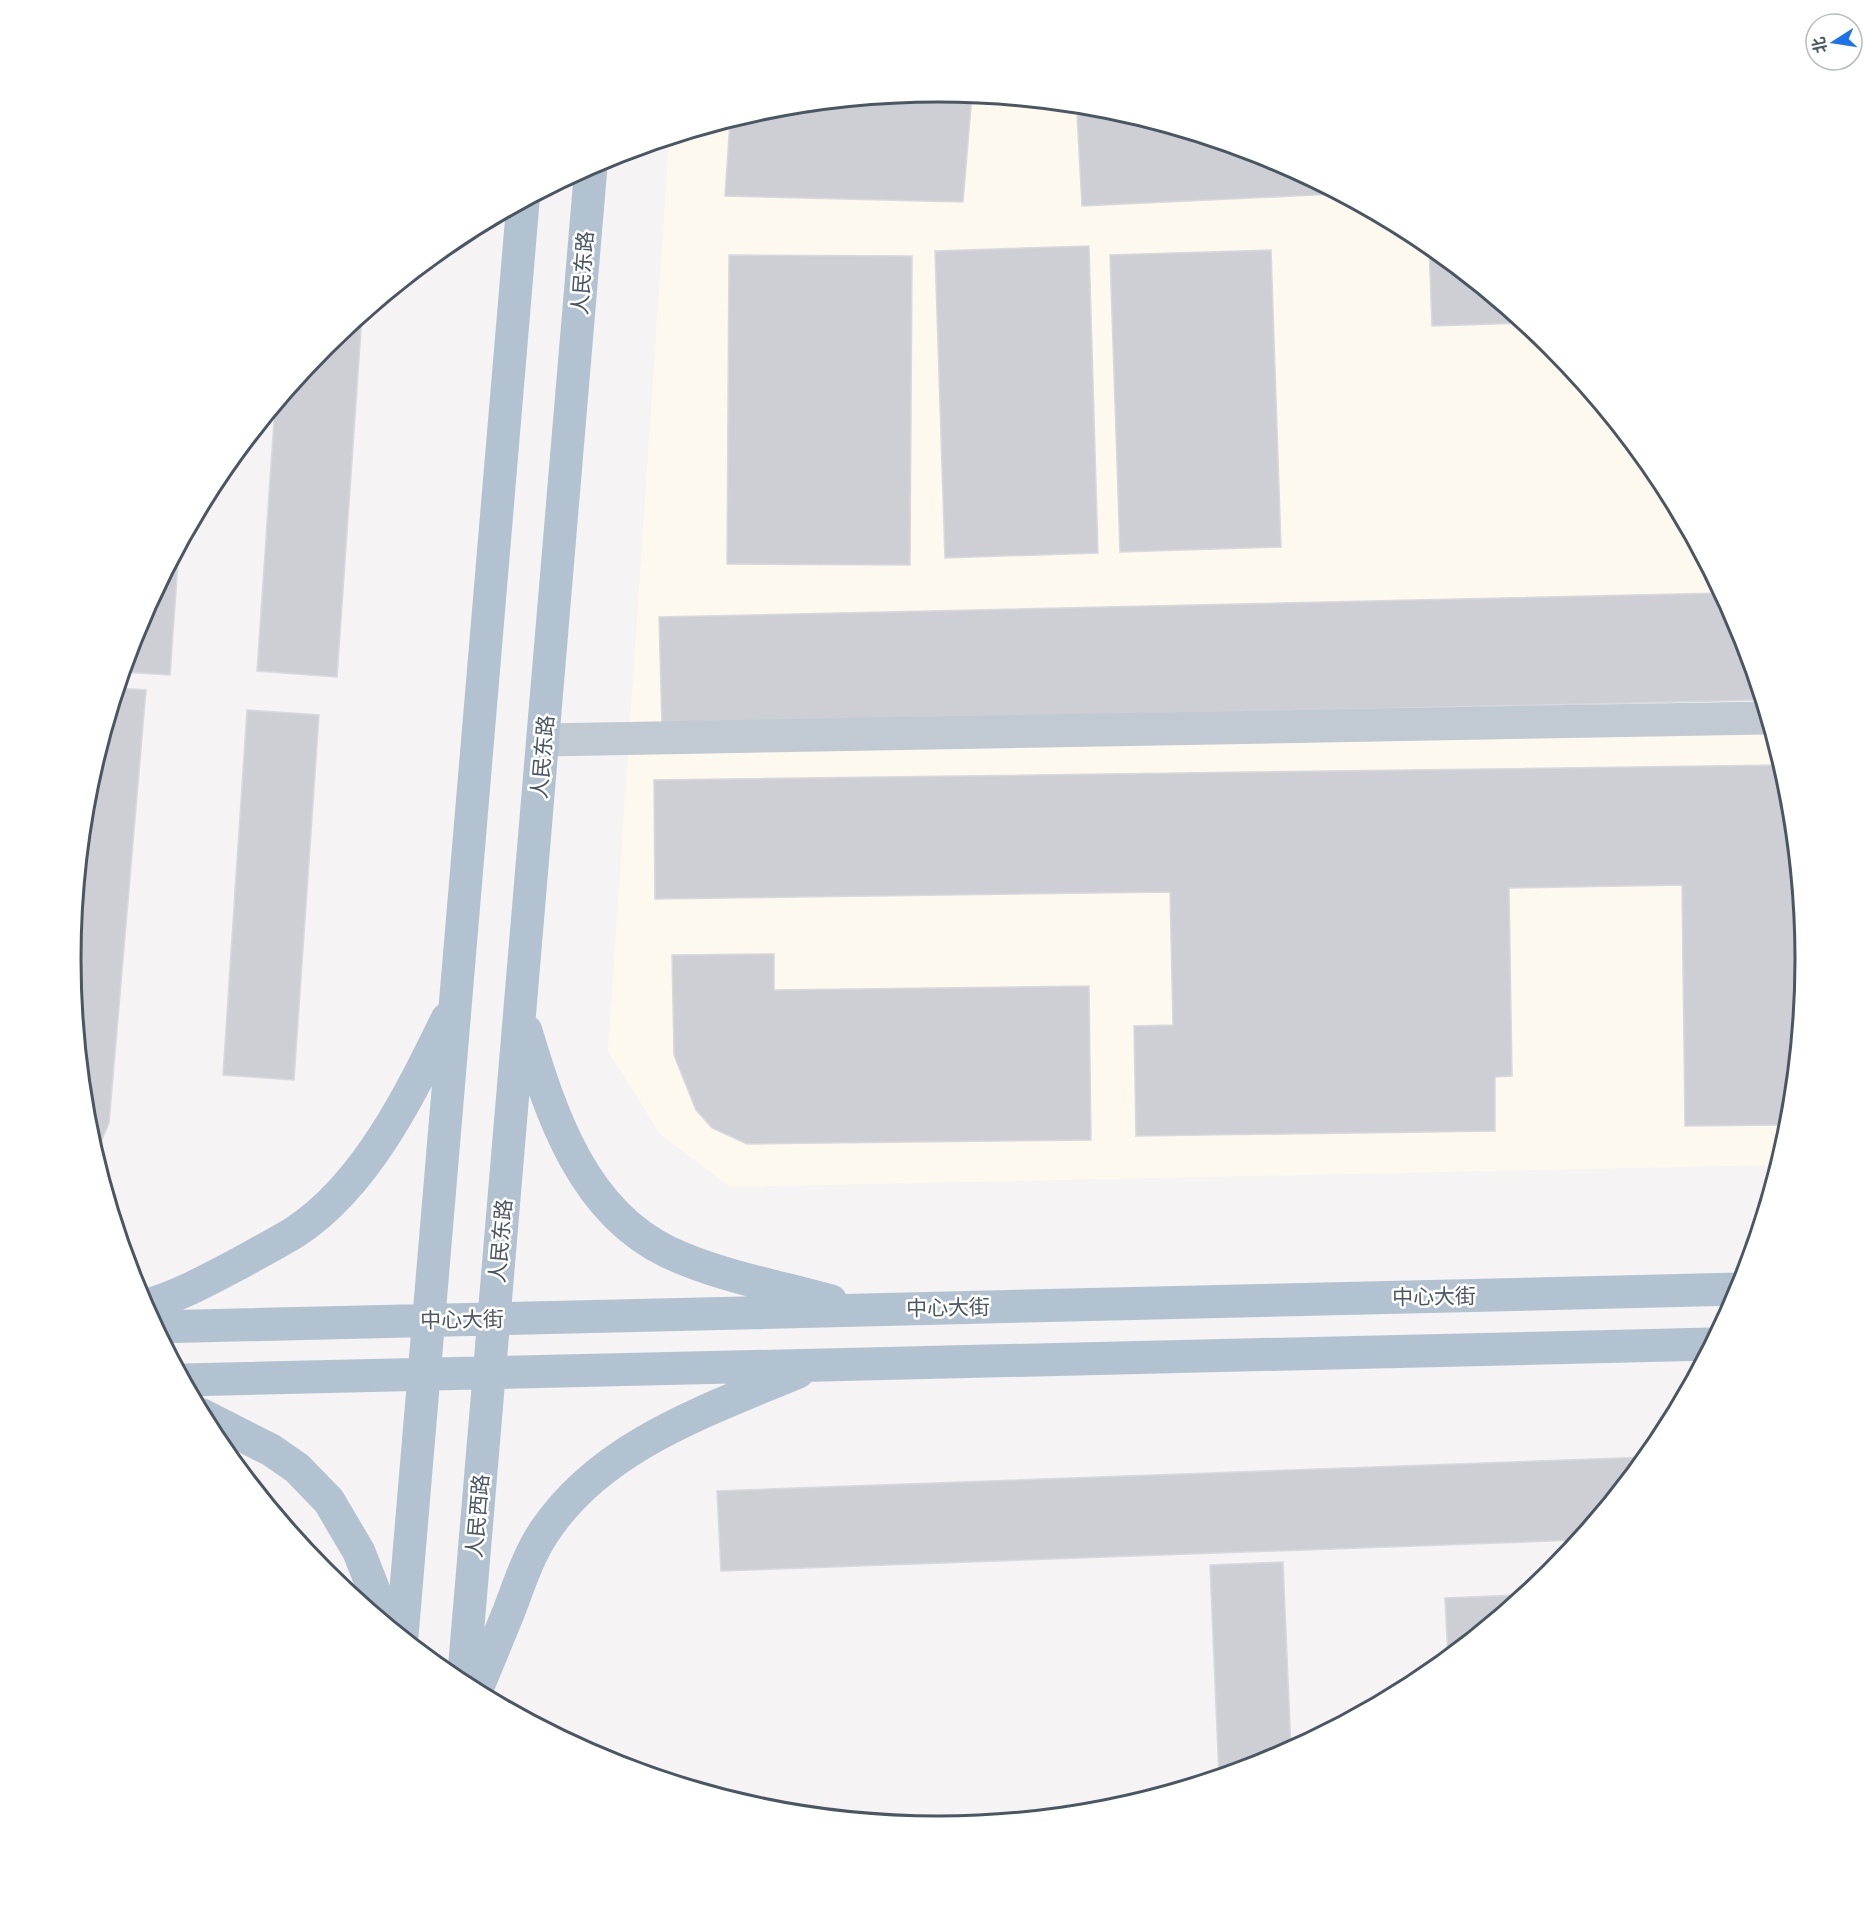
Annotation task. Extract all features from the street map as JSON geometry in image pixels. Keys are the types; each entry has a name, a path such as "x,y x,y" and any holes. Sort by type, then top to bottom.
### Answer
{"main road":[{"name":"人民东路","path":"492,1347 590,177"},
{"path":"403,1628 522,210"},
{"path":"153,1302 225,1271 297,1231 335,1197 378,1145 412,1091 455,1002"},
{"path":"521,1014 544,1092 562,1135 591,1184 624,1222 667,1251 719,1271 867,1310"},
{"name":"中心大街","path":"191,1379 426,1348 492,1347 867,1310 1729,1289"},
{"name":"中心大街","path":"164,1328 426,1348 492,1347 814,1365 1704,1344"},
{"name":"人民西路","path":"464,1673 492,1347"},
{"path":"479,1683 524,1572 544,1533 579,1491 642,1442 672,1426 814,1365"},
{"path":"217,1423 280,1456 297,1468 329,1501 359,1552 382,1611"}],"street":[{"path":"544,740 1760,718"}],"shaded area":[{"path":"938,102 994,104 1050,110 1105,119 1213,148 1266,168 1367,217 1460,280 1503,315 1582,394 1618,438 1651,483 1707,580 1750,684 1766,738 1779,792 1788,848 1795,960 1788,1071 1770,1165 730,1187 660,1134 608,1051 669,146 716,132 771,119 882,104"}],"building":[{"path":"971,103 963,202 725,196 729,129 826,110 882,104"},
{"path":"1077,114 1160,132 1213,148 1266,168 1324,195 1082,206"},
{"path":"1089,246 1098,553 945,558 935,251"},
{"path":"1271,250 1281,547 1120,552 1110,255"},
{"path":"729,255 912,256 910,565 727,564"},
{"path":"1429,258 1460,280 1512,323 1432,326"},
{"path":"361,326 337,677 257,671 274,418 294,394"},
{"path":"178,564 170,675 130,672 146,632"},
{"path":"1713,593 1730,632 1755,700 662,725 659,617"},
{"path":"125,688 146,690 109,1123 101,1142 88,1071 83,1016 81,960 83,903 88,848 97,792"},
{"path":"247,710 319,715 294,1080 223,1075"},
{"path":"1773,765 1788,848 1795,960 1788,1071 1779,1125 1685,1126 1682,885 1509,888 1512,1076 1495,1077 1495,1131 1136,1136 1134,1026 1173,1025 1170,892 655,899 654,780"},
{"path":"774,954 774,990 1089,986 1091,1140 747,1144 712,1128 696,1110 674,1055 672,955"},
{"path":"1635,1457 1567,1540 721,1571 717,1491"},
{"path":"1283,1562 1291,1740 1219,1769 1210,1565"},
{"path":"1512,1595 1447,1648 1445,1598"}]}
